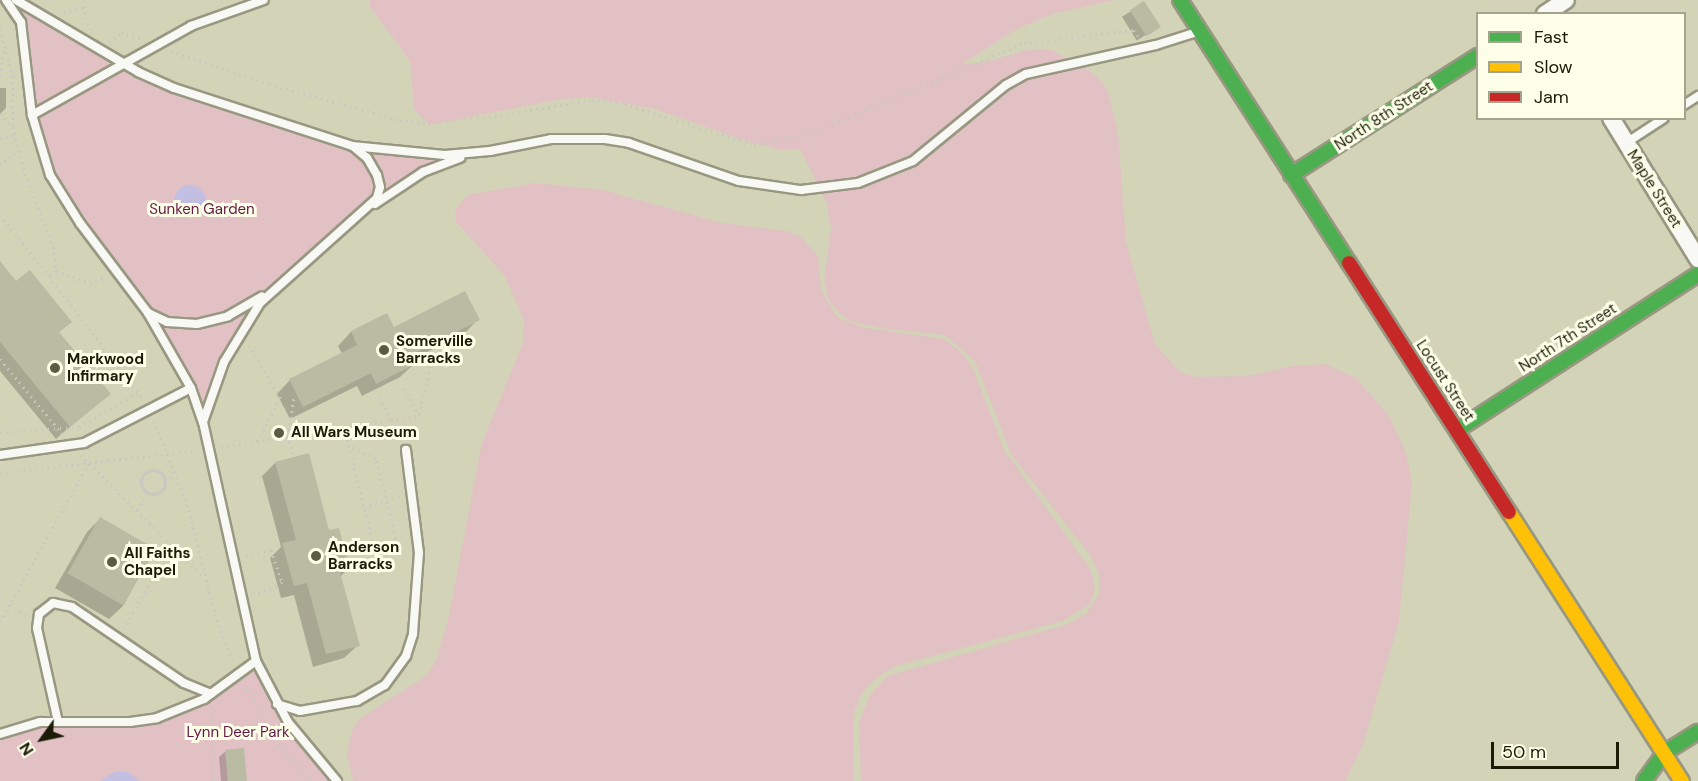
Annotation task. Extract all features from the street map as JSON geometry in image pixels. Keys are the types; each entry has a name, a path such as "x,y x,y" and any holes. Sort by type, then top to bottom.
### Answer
{"street":[{"name":"Locust Street","path":"1180,0 1682,781"},
{"path":"1547,12 1566,0"},
{"name":"North 8th Street","path":"1291,175 1476,58"},
{"name":"Maple Street","path":"1612,120 1698,259"},
{"name":"North 7th Street","path":"1456,430 1698,274"},
{"path":"1644,781 1664,753 1698,732"}],"lane":[{"path":"6,0 15,10 23,31 32,115 55,185 148,313 191,388 204,422 239,597 256,661 277,704 303,744 337,781"},
{"path":"16,0 124,63 174,88 352,146 405,154 490,151"},
{"path":"32,115 206,20 264,0"},
{"path":"148,313 177,324 205,323 228,316 273,289 371,207 423,172 451,160 551,139 604,139 628,143 757,185 801,190 830,188 879,176 913,161 1006,85 1026,74 1145,48 1200,31"},
{"path":"1626,143 1661,120"},
{"path":"352,146 368,158 379,181 379,192 371,207"},
{"path":"204,422 224,362 241,330 273,289"},
{"path":"0,455 72,446 111,432 191,388"},
{"path":"277,704 300,711 357,701 386,684 406,656 413,634 419,553 406,450"},
{"path":"58,722 37,622 45,608 61,603 184,683 211,693"},
{"path":"0,734 19,726 58,722 130,723 157,718 211,693 256,661"}],"path":[{"path":"83,0 83,8 98,36"},
{"path":"56,10 70,13 83,8"},
{"path":"0,29 15,92 13,127 18,151 53,247 56,271"},
{"path":"104,41 107,44 116,35 127,33 217,68 400,120 423,123 495,116 592,100 654,112 754,145 810,133 1024,43 1134,30 1145,48"},
{"path":"0,76 4,40"},
{"path":"0,114 13,127"},
{"path":"0,138 15,135"},
{"path":"0,165 18,151"},
{"path":"0,215 139,392 150,411 177,476 206,579 238,674 275,740 310,781"},
{"path":"56,271 93,284 114,269"},
{"path":"49,276 56,271"},
{"path":"241,330 280,397 258,441"},
{"path":"0,359 72,446 206,579"},
{"path":"419,416 431,366"},
{"path":"404,388 419,416"},
{"path":"0,432 58,429 96,420 139,392"},
{"path":"292,454 288,436 294,397"},
{"path":"379,397 406,450"},
{"path":"0,473 210,448 419,416"},
{"path":"344,428 348,445 364,507 374,543 379,565 396,538 376,458 348,445"},
{"path":"0,622 89,463"},
{"path":"147,493 140,483 145,472 157,471 165,479"},
{"path":"165,479 177,476"},
{"path":"147,493 159,494 165,479"},
{"path":"138,511 147,493"},
{"path":"364,507 387,501"},
{"path":"348,549 374,543"},
{"path":"119,639 171,544"},
{"path":"232,559 271,550 282,582 277,587 239,597"},
{"path":"10,604 37,622"},
{"path":"211,693 213,781"}],"green space":[{"name":"Sunken Garden","path":"6,0 16,0 138,72 352,146 445,155 451,160 371,207 273,289 244,326 203,422 170,348 80,223 42,155 23,31"},
{"path":"370,0 1114,0 1052,14 1017,29 962,64 986,62 1026,50 1052,50 1093,73 1107,89 1118,132 1126,242 1155,344 1178,370 1194,377 1246,376 1293,366 1325,364 1356,378 1388,414 1406,453 1412,484 1399,621 1363,745 1345,781 861,781 859,723 870,695 888,676 1065,625 1086,614 1099,594 1099,574 1091,556 1011,454 975,361 945,335 880,328 850,321 838,312 828,298 824,281 831,229 827,204 800,149 782,150 743,140 655,109 590,97 556,100 429,125 414,109 410,61 370,7"},
{"path":"535,183 602,190 722,223 786,231 800,236 818,256 821,290 838,318 866,328 943,339 959,350 973,368 1004,450 1091,570 1095,589 1090,604 1063,621 895,666 875,679 861,694 854,712 853,781 353,781 347,755 352,730 361,718 426,676 435,663 447,625 482,443 523,343 524,321 505,276 456,222 455,210 468,195"},
{"name":"Lynn Deer Park","path":"256,661 271,692 337,781 0,781 0,734 19,726 130,722 181,710"}],"shaded area":[{"path":"190,185 201,190 206,201 201,212 190,217 179,212 174,201 179,190"},
{"path":"116,771 128,772 140,781 100,781"}],"building":[{"path":"1144,1 1161,27 1147,36 1130,10"},
{"name":"Markwood Infirmary","path":"0,261 16,281 30,270 72,322 59,332 111,394 70,427 0,342"},
{"name":"Somerville Barracks","path":"465,291 480,320 411,355 415,364 376,384 371,373 303,407 289,379 357,345 351,331 387,313 394,327"},
{"name":"Anderson Barracks","path":"309,453 329,530 339,528 350,569 340,572 360,646 326,654 307,583 294,586 282,543 296,540 275,462"},
{"name":"All Faiths Chapel","path":"100,517 155,549 123,605 68,573"},
{"path":"244,748 247,781 228,781 225,750"}],"traffic: fast":[{"path":"1180,0 1349,263"},
{"path":"1291,175 1476,57"},
{"path":"1457,430 1698,274"},
{"path":"1644,781 1664,753 1698,732"}],"traffic: slow":[{"path":"1509,512 1682,781"}],"traffic: jam":[{"path":"1349,263 1509,512"}],"place":[{"name":"Somerville Barracks","path":"384,350"},
{"name":"Markwood Infirmary","path":"55,368"},
{"name":"All Wars Museum","path":"279,433"},
{"name":"Anderson Barracks","path":"316,556"},
{"name":"All Faiths Chapel","path":"112,562"}]}
